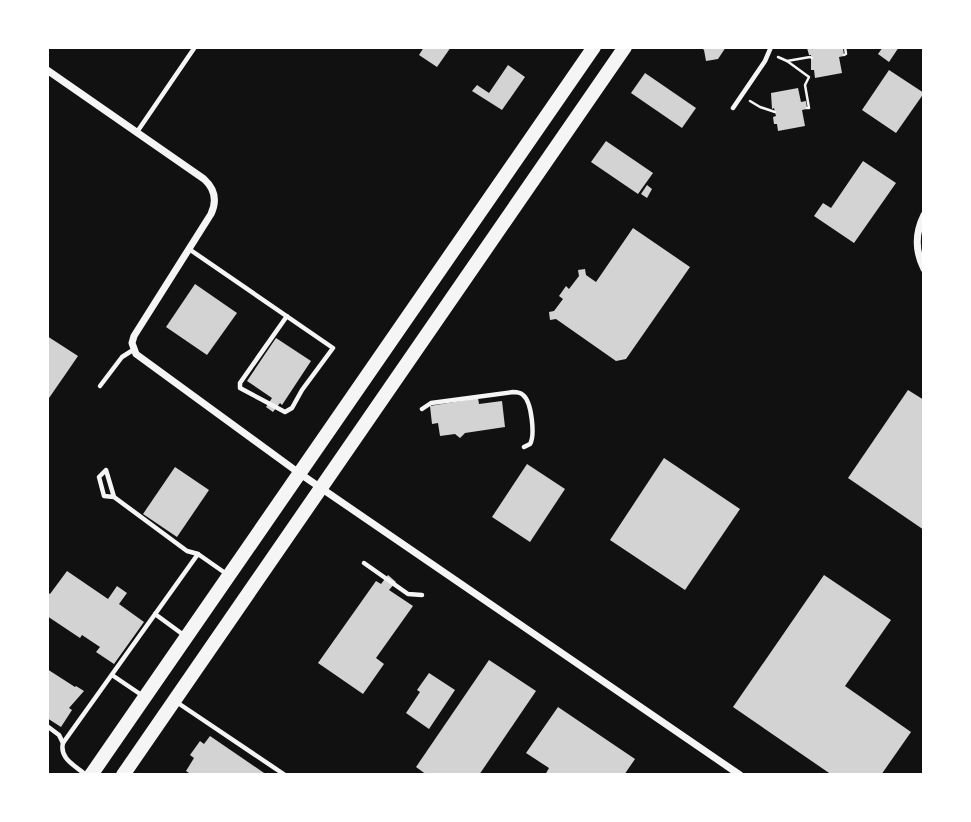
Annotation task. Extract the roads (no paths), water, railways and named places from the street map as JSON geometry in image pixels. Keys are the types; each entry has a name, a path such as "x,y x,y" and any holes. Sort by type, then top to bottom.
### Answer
{"main road":[{"path":"89,775 594,47"},
{"path":"122,775 625,47"}],"street":[{"path":"47,70 204,179 215,198 214,209 134,336 133,350 139,357 299,474 740,775"},
{"path":"924,215 917,240 917,251 924,269"}],"lane":[{"path":"137,132 195,47"},
{"path":"733,108 770,50"},
{"path":"190,249 287,316 333,348 290,411 281,411 267,401 242,391 240,383 287,316"},
{"path":"100,386 122,357 133,350"},
{"path":"422,410 431,403 509,392 521,394 528,402 533,435 530,444 524,447"},
{"path":"114,497 106,470 99,477 104,496 114,497 187,551 198,554 228,576"},
{"path":"89,775 64,757 61,750 63,743 198,554"},
{"path":"363,563 408,594 422,595"},
{"path":"155,614 186,637"},
{"path":"112,674 144,698"},
{"path":"174,700 285,775"},
{"path":"47,726 59,735 63,743"}]}
